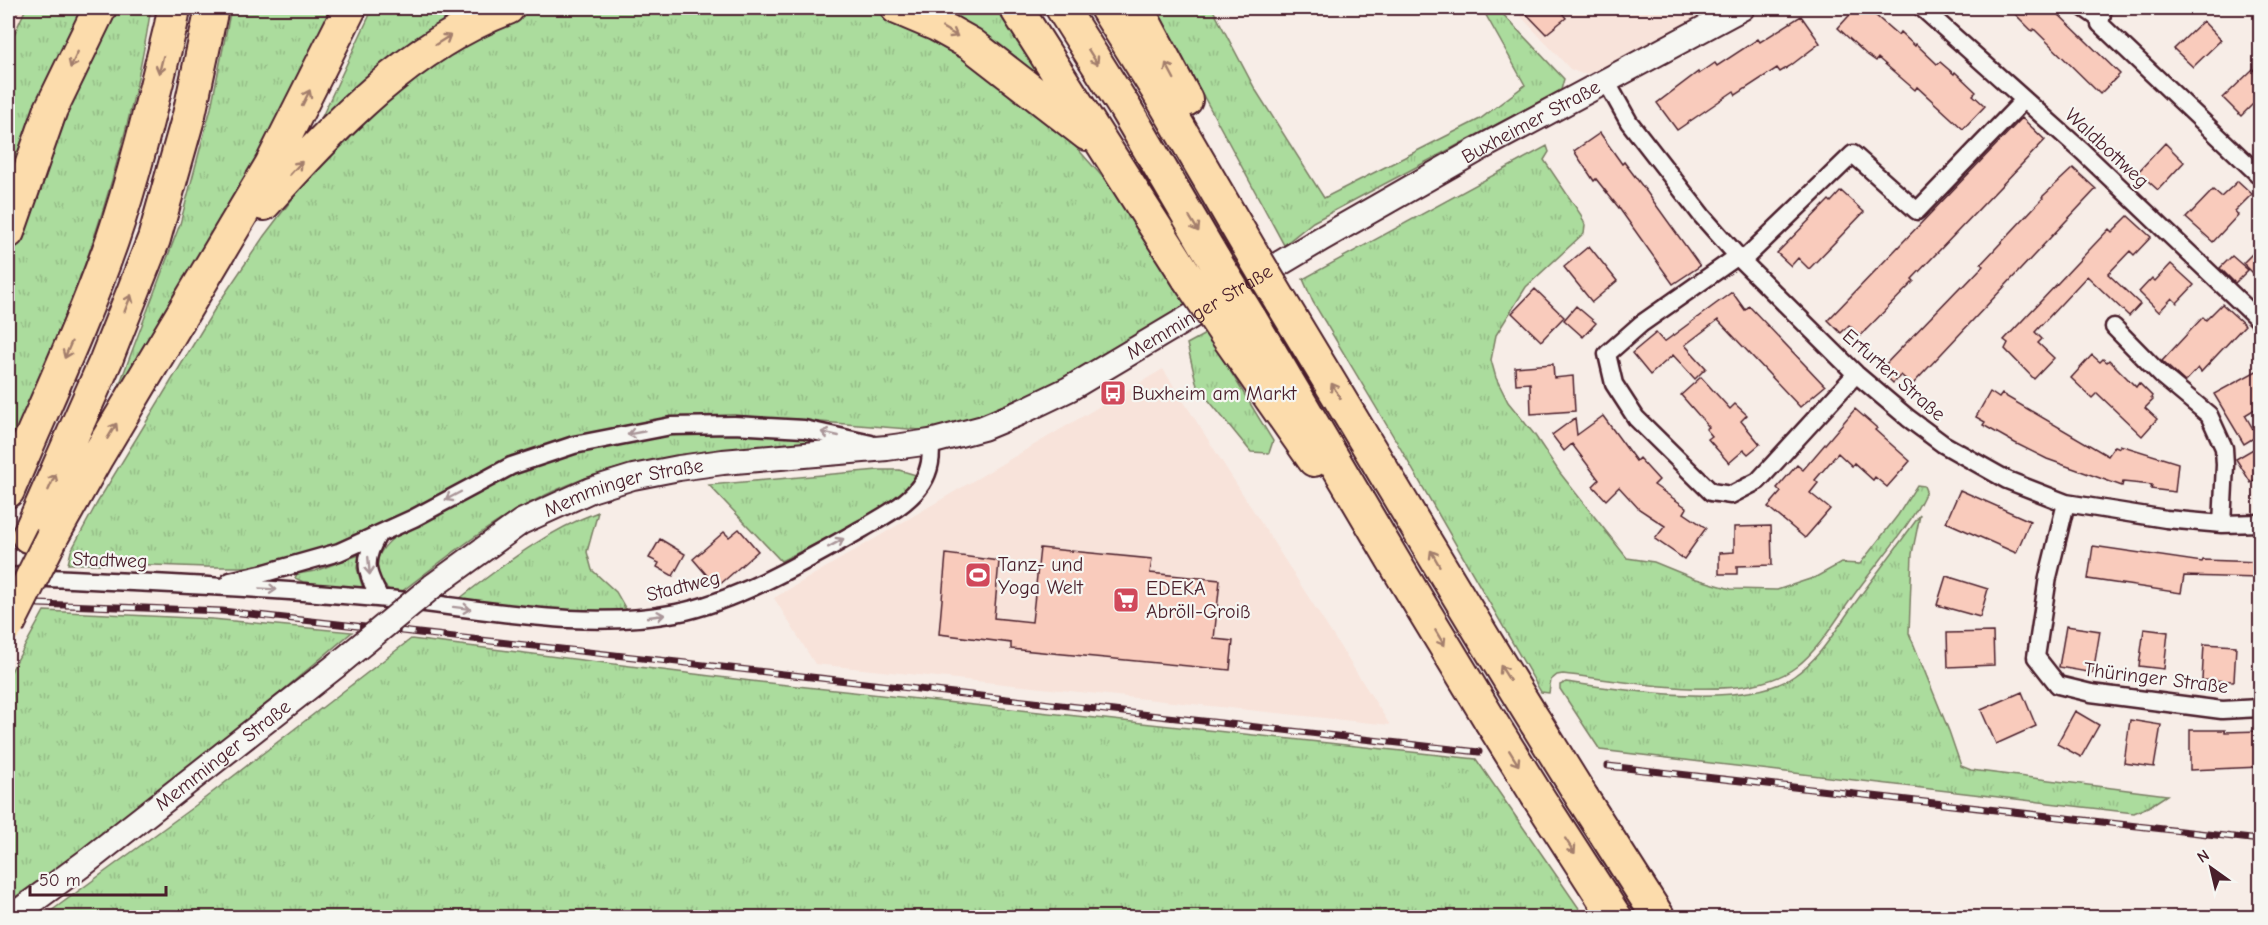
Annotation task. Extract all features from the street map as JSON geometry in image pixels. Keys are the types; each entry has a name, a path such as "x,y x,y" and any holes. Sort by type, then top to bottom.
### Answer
{"highway":[{"path":"8,232 51,109 100,8"},
{"path":"8,491 91,297 111,242 132,178 174,8"},
{"path":"8,625 105,360 154,239 189,115 212,8"},
{"path":"8,585 97,457 216,259 282,145 350,8"},
{"path":"216,259 296,168 380,86 425,52 459,31 508,8"},
{"path":"897,8 938,25 971,44 1105,148"},
{"path":"1016,8 1188,278 1238,325"},
{"path":"1062,8 1125,108 1215,261 1238,325 1302,444 1399,570 1538,797 1616,918"},
{"path":"1106,8 1382,466 1465,609 1659,918"},
{"path":"1137,8 1188,104 1255,258"}],"street":[{"name":"Buxheimer Straße","path":"1321,239 1478,150 1742,8"},
{"name":"Waldbottweg","path":"1922,8 2083,152 2260,321"},
{"path":"2102,16 2260,176"},
{"name":"Erfurter Straße","path":"1606,81 1629,122 1702,216 1740,258 1856,374 1943,444 2007,480 2066,503 2166,519 2222,524 2260,523"},
{"path":"1856,374 1758,481 1731,495 1711,492 1636,418 1614,384 1607,354 1641,324 1740,258 1853,154 1917,211 2024,100"},
{"name":"Memminger Straße","path":"10,918 86,862 433,586 521,522 555,505 633,477 690,466 930,442 983,428 1069,389 1321,239"},
{"path":"2114,327 2161,375 2209,415 2223,448 2225,474 2222,524"},
{"name":"Stadtweg","path":"210,585 339,552 378,535 495,474 544,454 574,445 671,426 734,425 804,429 887,448"},
{"name":"Stadtweg","path":"8,576 210,585 380,598 508,613 613,621 657,616 705,606 800,562 896,509 910,497 928,474 932,457 930,442"},
{"name":"Thüringer Straße","path":"2066,503 2048,577 2036,657 2058,685 2091,693 2222,710 2260,708"},
{"path":"378,535 371,548 366,566 371,582 380,598"}],"lane":[{"path":"2077,8 2102,16"}],"shaded area":[{"path":"8,8 26,8 8,48"},
{"path":"1513,8 1718,8 1603,72 1582,74 1570,69"},
{"path":"1163,369 1390,725 815,664 774,598"}],"green space":[{"path":"26,8 86,8 8,190 8,48"},
{"path":"114,8 151,8 134,96 111,184 84,268 8,452 8,276 18,236 49,147"},
{"path":"231,8 337,8 291,103 131,374 117,391 180,224 211,108"},
{"path":"373,8 482,8 319,123"},
{"path":"541,8 868,8 918,29 951,46 1059,128 1108,183 1193,302 1058,382 962,423 921,430 746,416 667,419 585,434 541,447 492,466 366,533 326,548 276,561 247,567 68,564 71,551 97,503 216,307 264,236 315,169 413,73 491,27"},
{"path":"926,8 1006,8 1058,92"},
{"path":"1156,8 1212,8 1255,89 1324,198 1480,119 1525,85 1482,8 1497,8 1564,79 1561,90 1313,222 1284,245"},
{"path":"1547,146 1549,152 1544,160 1581,215 1585,225 1584,233 1526,287 1496,335 1491,360 1496,378 1508,402 1627,558 1654,562 1693,578 1731,589 1777,590 1816,577 1841,563 1860,564 1898,515 1917,485 1924,486 1926,491 1913,516 1822,640 1796,667 1774,679 1747,686 1684,688 1563,674 1551,680 1549,693 1541,692 1313,302 1303,279"},
{"path":"1207,333 1273,441 1269,453 1251,452 1197,386 1187,344"},
{"path":"720,432 782,434 838,441 701,452 633,464 600,473 544,496 500,520 457,549 396,596 387,588 377,571 379,555 400,533 483,488 518,472 581,451 604,446 673,435"},
{"path":"899,470 919,476 898,499 842,531 781,561 709,485"},
{"path":"598,512 587,552 592,570 616,592 628,613 563,611 459,599 543,539"},
{"path":"1920,515 1912,554 1909,633 1961,766 1971,770 2167,795 2134,813 1600,750 1560,689 1560,685 1566,682 1651,693 1716,695 1773,686 1794,676 1818,654"},
{"path":"359,555 357,568 363,589 303,582 295,578 297,574 315,571"},
{"path":"44,611 212,619 352,632 210,752 82,850 8,902 8,677"},
{"path":"411,639 751,681 1476,759 1585,917 43,917 196,805"}],"building":[{"path":"1521,8 1558,8 1566,18 1546,34"},
{"path":"1856,8 1867,8 1898,35 1900,32 1915,46 1916,44 1937,64 1940,62 1954,74 1955,72 1976,92 1973,95 1985,106 1963,129 1917,87 1915,90 1878,58 1876,61 1866,54 1838,28"},
{"path":"2009,8 2052,8 2120,74 2100,94 2034,29 2032,31"},
{"path":"1801,16 1820,43 1790,66 1780,72 1777,68 1736,95 1734,91 1677,130 1657,103 1698,72 1699,74 1715,63 1717,66 1758,39 1760,42"},
{"path":"2203,21 2221,40 2193,67 2174,49"},
{"path":"2253,69 2260,78 2260,97 2241,116 2223,98"},
{"path":"2022,118 2045,140 1860,336 1849,325 1841,333 1828,320"},
{"path":"1600,133 1622,164 1624,162 1646,191 1700,266 1673,284 1619,208 1596,179 1594,181 1574,151"},
{"path":"2165,143 2184,162 2158,190 2138,172"},
{"path":"2073,168 2096,189 1912,385 1901,375 1893,383 1880,370 1961,286 1963,287 2042,197"},
{"path":"2238,181 2252,194 2235,211 2238,215 2213,242 2186,218 2213,190 2221,197"},
{"path":"1841,191 1864,212 1809,269 1798,258 1791,266 1777,253 1829,200 1831,202"},
{"path":"2128,216 2151,237 2134,255 2130,251 2108,274 2140,304 2129,316 2087,276 2035,332 2042,339 2038,343 2054,358 2034,379 2005,349 2008,343 2004,340 2109,229 2112,232"},
{"path":"1589,246 1617,281 1592,302 1564,267"},
{"path":"2260,246 2260,280 2243,263"},
{"path":"2232,256 2248,270 2235,283 2220,268"},
{"path":"2171,264 2194,285 2177,303 2172,298 2159,312 2139,292 2152,278 2155,281"},
{"path":"1535,289 1564,317 1541,341 1512,313"},
{"path":"1732,292 1745,310 1749,306 1825,386 1800,407 1718,320 1685,345 1706,368 1695,379 1673,355 1650,375 1632,353 1656,333 1664,342"},
{"path":"2222,304 2245,325 2201,372 2198,368 2185,382 2162,361 2203,317 2206,320"},
{"path":"1576,306 1596,323 1583,337 1564,320"},
{"path":"2092,355 2100,362 2103,359 2107,362 2109,360 2136,387 2139,383 2152,396 2153,400 2145,408 2157,419 2142,436 2097,393 2092,398 2071,378"},
{"path":"1553,364 1554,378 1573,376 1575,411 1531,414 1530,383 1516,384 1515,367"},
{"path":"2260,369 2260,406 2245,415 2257,436 2244,444 2214,394"},
{"path":"1701,377 1730,409 1735,404 1747,415 1741,421 1760,444 1748,454 1744,450 1729,463 1708,439 1712,436 1706,429 1709,427 1681,395"},
{"path":"1990,392 1999,398 2002,394 2108,456 2115,446 2120,448 2120,445 2178,463 2175,492 2151,489 2152,485 2123,482 2122,486 2047,459 2015,443 1983,425 1985,422 1976,417"},
{"path":"1855,409 1910,461 1887,487 1875,477 1873,480 1854,463 1852,466 1838,453 1815,480 1818,483 1810,493 1830,509 1805,538 1768,507 1781,492 1777,488 1797,465 1803,470"},
{"path":"1603,416 1636,461 1639,458 1659,480 1654,485 1687,508 1684,513 1706,528 1684,559 1655,539 1665,526 1639,509 1619,487 1606,500 1593,486 1599,480 1572,444 1564,451 1552,435 1575,418 1577,435"},
{"path":"2260,445 2260,477 2251,483 2236,459"},
{"path":"1960,490 2030,521 2016,553 1946,522"},
{"path":"1771,526 1772,565 1737,566 1737,574 1719,574 1719,553 1734,552 1734,527"},
{"path":"739,529 758,551 717,587 693,559 724,532 729,537"},
{"path":"660,539 685,554 673,576 657,567 659,563 649,558"},
{"path":"2093,546 2202,562 2203,560 2260,562 2260,578 2184,576 2181,593 2088,579"},
{"name":"EDEKA Abröll-Groiß","path":"1040,548 1152,559 1150,573 1220,580 1214,639 1233,641 1230,670 1011,649 1011,643 939,634 946,554 999,561 994,618 1032,622"},
{"path":"1946,576 1988,589 1980,617 1937,605"},
{"path":"2066,626 2100,631 2093,673 2059,667"},
{"path":"2144,629 2168,632 2164,669 2139,666"},
{"path":"1993,632 1994,665 1948,667 1947,633"},
{"path":"2204,644 2236,646 2234,681 2202,680"},
{"path":"2022,692 2036,726 1996,744 1981,710"},
{"path":"2075,711 2099,725 2081,757 2057,744"},
{"path":"2130,720 2161,725 2154,767 2124,763"},
{"path":"2190,730 2260,731 2260,767 2190,770"}],"railway":[{"path":"38,604 222,611 1479,752"},
{"path":"1608,766 2260,840"}],"place":[{"name":"Buxheim am Markt","path":"1113,393"},
{"name":"Tanz- und Yoga Welt","path":"978,575"},
{"name":"EDEKA Abröll-Groiß","path":"1126,600"}]}
